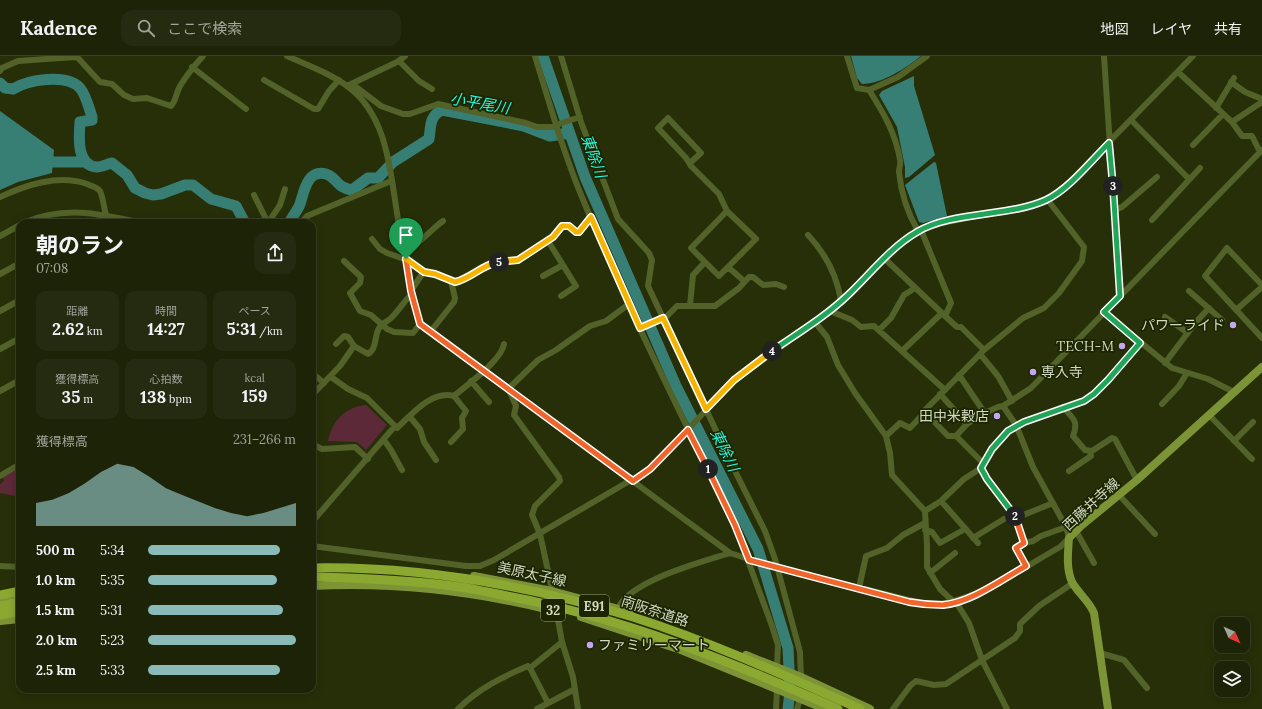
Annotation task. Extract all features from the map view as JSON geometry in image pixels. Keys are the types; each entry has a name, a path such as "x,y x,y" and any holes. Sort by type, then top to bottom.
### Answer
{"highway":[{"name":"南阪奈道路","path":"316,566 404,571 459,578 534,592 634,618 737,656 860,709"},
{"name":"南阪奈道路","path":"316,577 376,579 461,587 531,600 631,626 732,663 838,709"},
{"path":"316,581 376,579"},
{"path":"0,595 16,592"},
{"path":"0,606 16,603"},
{"path":"3,619 16,613"},
{"path":"3,619 16,618"}],"main road":[{"name":"西藤井寺線","path":"1108,709 1094,613 1091,605 1073,583 1068,564 1069,538 1137,480 1262,367"},
{"name":"美原太子線","path":"316,566 407,568 446,572 521,583 618,608 689,632 779,667 870,709"},
{"name":"32","path":"316,586 402,587 465,594 581,617 681,650 825,709"},
{"path":"0,601 16,599"}],"street":[{"path":"0,71 2,68 18,61 75,57 78,58 100,82 112,84 128,97 133,99 148,98 170,106 180,86 188,77 192,68 203,56"},
{"path":"287,56 350,85 381,106 403,114 410,114 438,104 526,122 537,126 557,126 580,117"},
{"path":"350,85 399,61 405,56"},
{"path":"535,56 569,162 591,217 640,328 735,525 749,560 778,645 779,667"},
{"path":"561,56 580,117 618,219 649,253 652,260 648,286 765,531 800,652 800,676"},
{"path":"846,56 857,88 869,90 898,77 927,56"},
{"path":"1104,56 1120,296"},
{"path":"316,547 466,566 480,566 494,560 633,481 650,469 706,409 746,370 830,311 899,245 920,231 942,223 1031,206 1048,199 1067,185 1109,143 1178,72 1189,58"},
{"path":"399,61 419,81 432,89"},
{"path":"192,68 246,109"},
{"path":"925,412 948,436 956,436 967,424 984,412 988,412 1003,406 1031,388 1261,151 1252,136 1242,136 1232,122 1178,72"},
{"path":"264,80 314,109 318,109 329,91 339,80"},
{"path":"1216,108 1232,80 1245,92 1262,98"},
{"path":"350,85 365,104 378,126 389,158 391,181 403,249 420,324 730,553 749,560 929,605 955,602 977,593 1060,547 1069,538 1066,527 1033,467 1016,425 1003,406"},
{"path":"869,90 884,112 892,131 901,161 899,172 907,209 920,231 951,303 943,314 902,351"},
{"path":"1232,122 1262,102"},
{"path":"1193,145 1223,114"},
{"path":"690,164 700,153 668,118 658,128 690,164 719,194 727,211 756,239 719,276 691,248 727,211"},
{"path":"1131,120 1189,179"},
{"path":"1152,220 1200,168"},
{"path":"1115,210 1122,207 1157,177"},
{"path":"0,197 23,187 39,183 75,180 96,187 100,191 106,219"},
{"path":"305,219 307,216 391,181"},
{"path":"271,219 280,205 285,189"},
{"path":"254,195 266,219"},
{"path":"886,436 900,423 910,428 942,392 982,352 1023,318 1044,308 1059,293 1082,261 1084,247 1048,199"},
{"path":"35,219 65,212 106,215 124,219"},
{"path":"372,239 380,249 406,259 424,272 439,275 451,281 459,281 490,263 518,260 548,241 562,226 569,226 576,232 579,232 591,217"},
{"path":"403,249 416,245 430,230 443,221"},
{"path":"0,236 16,227"},
{"path":"808,235 821,250 828,263 837,282 841,301"},
{"path":"548,241 576,286 561,296"},
{"path":"1236,310 1262,286 1227,248 1204,276 1262,338"},
{"path":"885,259 957,327 961,327 982,352 1012,401"},
{"path":"344,261 361,277 360,283 350,293 360,311 371,315 394,332 413,333 420,324"},
{"path":"690,305 693,275 705,262"},
{"path":"0,274 16,265"},
{"path":"543,276 563,265"},
{"path":"728,267 744,281"},
{"path":"336,344 344,336 348,337 354,346 368,354 370,353 382,324 392,317 412,292 424,272"},
{"path":"640,328 663,318 677,306 716,306 739,288 749,277 753,277 763,286 776,284 784,287"},
{"path":"431,331 454,302 455,298 451,281"},
{"path":"879,330 891,318 904,295 915,288"},
{"path":"1189,291 1222,320"},
{"path":"0,311 16,302"},
{"path":"508,389 538,360 556,350 590,326 606,321 629,304"},
{"path":"1165,363 1209,308"},
{"path":"830,311 852,320 861,327 874,326 879,330 942,392 967,424"},
{"path":"1104,312 1172,368 1208,379 1234,392"},
{"path":"1165,317 1188,333"},
{"path":"814,322 827,337 838,365 854,393 886,436 890,453 892,475 925,511 924,523 928,545 927,567 940,590 955,602 969,623 982,660 1007,709"},
{"path":"0,349 16,340"},
{"path":"925,511 941,501 964,479 983,466 992,449 1016,425 1063,407 1084,401 1094,394 1140,343"},
{"path":"454,396 500,354 504,344"},
{"path":"316,390 331,377 354,346"},
{"path":"1162,404 1179,386 1187,373"},
{"path":"959,375 984,412"},
{"path":"316,376 324,383"},
{"path":"331,377 348,389 363,395 397,428 436,396 448,394 454,396 466,411 462,418 463,429 451,442"},
{"path":"471,381 489,402"},
{"path":"0,391 16,382"},
{"path":"508,389 516,406 514,415 559,477 560,481 535,506 532,515 540,534 562,642 575,689 578,709"},
{"path":"1063,407 1076,423 1077,426 1073,436 1085,450 1090,452"},
{"path":"1209,415 1252,459"},
{"path":"410,417 420,428 424,442 436,460"},
{"path":"1234,440 1253,422"},
{"path":"316,518 395,426"},
{"path":"956,436 983,466 987,479 1016,518 1024,543"},
{"path":"1069,471 1090,456 1090,452 1112,438 1115,439 1137,480"},
{"path":"384,440 402,470"},
{"path":"316,446 322,450 355,446 368,459"},
{"path":"0,476 16,466"},
{"path":"1119,495 1155,534"},
{"path":"941,501 978,543"},
{"path":"1016,518 1053,503"},
{"path":"973,538 1004,519"},
{"path":"859,588 866,556 887,548 903,535 924,523"},
{"path":"1026,566 1016,548 1024,543 1033,541 1041,536 1066,527"},
{"path":"925,530 932,532 940,543 965,529"},
{"path":"1076,531 1094,563"},
{"path":"618,608 622,601 660,576 730,553"},
{"path":"930,573 955,553"},
{"path":"0,566 16,567"},
{"path":"893,709 910,686 916,681 934,685 946,684 1014,638 1020,631 1020,624 1039,606 1073,583"},
{"path":"458,709 501,678 528,666 530,668 562,642"},
{"path":"1100,653 1124,660 1147,688"},
{"path":"530,668 548,703"},
{"path":"538,709 575,689"},
{"path":"776,709 779,691"},
{"path":"797,709 798,699"}],"shaded area":[{"path":"366,405 387,425 366,450 357,442 328,441 336,421 341,416 352,409"},
{"path":"16,468 16,496 0,493 0,484 4,481 2,477"}],"water":[{"path":"851,56 921,56 901,70 886,78 862,84 857,78"},
{"path":"914,76 914,86 935,155 909,177 905,178 905,167 897,127 879,95 882,91"},
{"path":"0,111 54,150 52,173 18,182 0,190"},
{"path":"934,162 936,163 947,216 923,223 919,222 905,185"}],"waterway":[{"name":"東除川","path":"543,56 585,177 676,386 758,549 788,648 790,691 788,709"},
{"name":"小平尾川","path":"0,83 5,88 13,89 28,83 57,79 74,83 84,94 92,117 92,120 80,122 79,142 85,162 97,167 112,163 127,175 135,188 153,195 161,194 185,185 193,185 211,199 236,206 243,219"},
{"name":"小平尾川","path":"291,219 299,206 307,183 314,175 320,173 330,175 342,187 352,190 368,178 378,178 393,162 429,139 433,119 435,115 442,110 524,126 550,136 569,133"},
{"path":"53,162 86,162"}],"place":[{"name":"パワーライド","path":"1233,325"},
{"name":"TECH-M","path":"1122,346"},
{"name":"専入寺","path":"1033,372"},
{"name":"田中米穀店","path":"997,416"},
{"name":"ファミリーマート","path":"590,645"}],"route":[{"path":"1109,143 1120,296 1104,312 1140,343 1108,380 1094,394 1084,401 1016,425 1008,431 992,449 981,468 987,479 1016,518 1024,543 1016,548 1026,566 963,600 929,605 909,602 749,560 735,525 688,430 650,469 633,481 420,324 411,291 406,259 424,272 444,276 455,282 466,278 490,263 518,260 553,237 562,226 569,226 576,232 579,232 591,217 640,328 663,318 706,409 734,380 746,370 830,311 899,245 918,231 942,223 1031,206 1048,199 1060,192 1109,143"}]}
